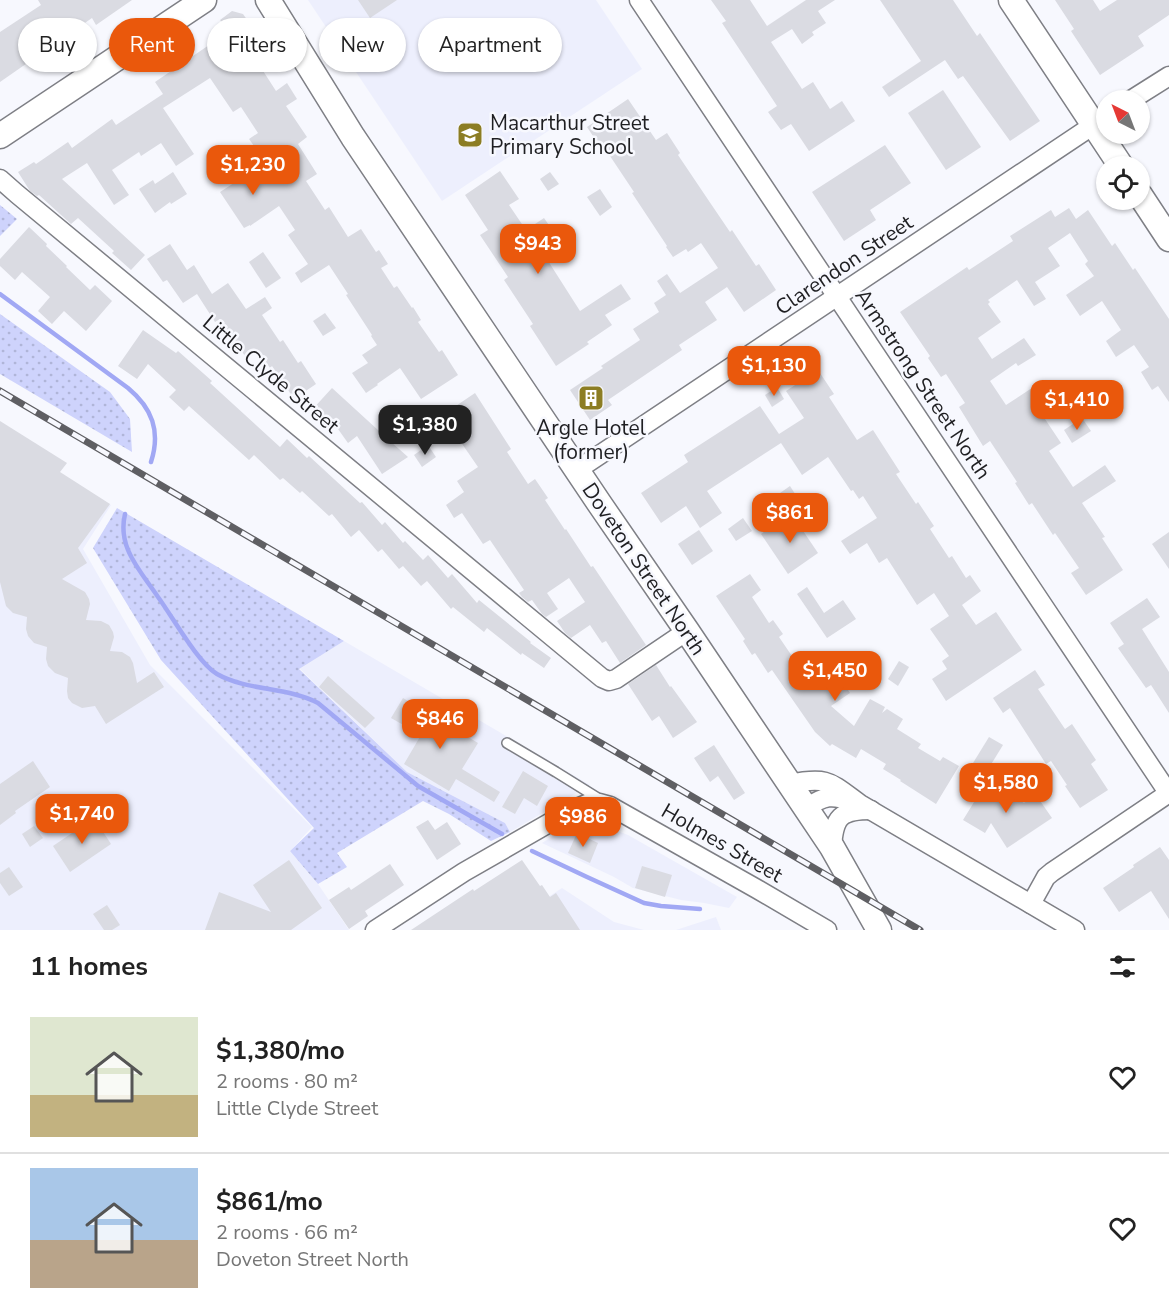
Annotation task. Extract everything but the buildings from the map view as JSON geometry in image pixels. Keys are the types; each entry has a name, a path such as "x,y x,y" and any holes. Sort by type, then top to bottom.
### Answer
{"main road":[{"path":"0,136 204,0"},
{"name":"Doveton Street North","path":"268,0 353,137 832,847 879,930"},
{"path":"1011,0 1096,116"},
{"path":"1150,210 1169,238"}],"street":[{"name":"Armstrong Street North","path":"639,0 1169,793"},
{"path":"1147,90 1169,76"},
{"name":"Clarendon Street","path":"577,470 1096,124"},
{"name":"Little Clyde Street","path":"0,179 602,678 609,681 616,679 687,632"},
{"path":"789,784 809,780 826,782 839,788 865,807 1075,930"},
{"path":"1031,904 1046,877 1052,872 1169,793"},
{"path":"806,808 825,797 846,799 865,807"},
{"name":"Holmes Street","path":"375,930 464,872 575,808 592,802 610,806 827,930"},
{"path":"832,847 833,831 839,819 843,815 865,807"}],"lane":[{"path":"507,743 610,806"}],"shaded area":[{"name":"Macarthur Street Primary School","path":"308,0 596,0 642,69 442,201 356,72 406,72 406,18 320,18"},
{"path":"0,205 17,219 0,236"},
{"path":"0,314 110,392 130,419 132,452 0,374"},
{"path":"0,437 111,505 83,549 150,665 312,827 290,851 318,884 349,930 0,930"},
{"path":"117,508 344,641 299,669 407,772 505,823 510,832 491,841 449,814 423,801 337,853 347,867 318,884 290,851 314,828 161,660 93,548"},
{"path":"344,641 590,785 510,832 505,823 407,772 299,668"},
{"path":"585,821 597,823 628,835 737,897 729,908 681,900 633,888 542,843 573,824"},
{"path":"562,888 614,922 644,930 498,930"},
{"path":"716,917 721,930 676,930"}],"waterway":[{"path":"0,294 136,396 152,421 155,440 151,462"},
{"path":"125,514 124,537 134,562 202,660 217,674 241,683 294,694 318,703 418,786 502,834"},
{"path":"532,851 644,903 700,909"}],"railway":[{"path":"0,391 920,930"}],"place":[{"name":"Macarthur Street Primary School","path":"470,135"},
{"name":"Argle Hotel (former)","path":"591,398"}]}
